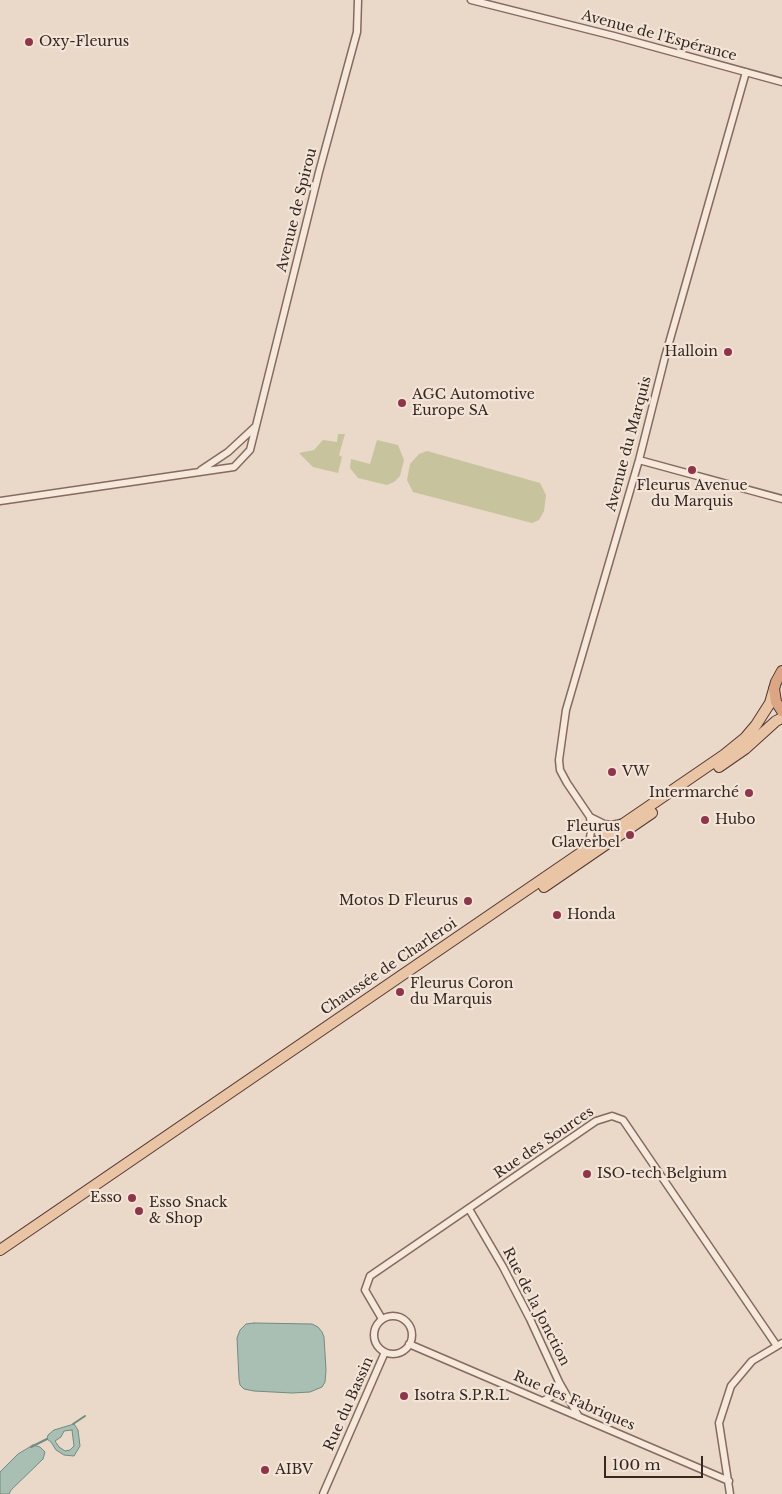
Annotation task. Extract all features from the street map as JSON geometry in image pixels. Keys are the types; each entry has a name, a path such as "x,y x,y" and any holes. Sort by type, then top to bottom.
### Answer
{"highway":[{"path":"782,671 774,689 776,702 782,711"}],"main road":[{"name":"Chaussée de Charleroi","path":"541,884 584,851 717,760 740,742 756,725 767,708 774,689"},
{"name":"Chaussée de Charleroi","path":"0,1258 186,1127 541,884 740,753 776,721 782,718"},
{"name":"Chaussée de Charleroi","path":"0,1250 186,1127"}],"street":[{"name":"Avenue de Spirou","path":"0,501 234,467 250,450 319,172 357,32 358,0"},
{"name":"Avenue de l'Espérance","path":"471,0 614,36 782,82"},
{"name":"Avenue du Marquis","path":"590,817 560,770 559,760 566,710 746,72"},
{"name":"Avenue de Spirou","path":"199,472 228,452 256,426"},
{"path":"638,460 782,499"},
{"path":"590,817 604,824 612,825 627,821"},
{"path":"584,851 592,831 590,817"},
{"name":"Rue des Sources","path":"382,1319 365,1290 370,1276 596,1121 612,1116 623,1120 780,1344"},
{"name":"Rue de la Jonction","path":"469,1209 503,1267 530,1319 559,1382 579,1417"},
{"path":"388,1316 394,1316 406,1321 411,1332 410,1344 396,1354 385,1352 377,1345 374,1339 375,1328 382,1319 388,1316"},
{"name":"Rue des Fabriques","path":"410,1344 729,1481"},
{"path":"730,1494 719,1423 731,1386 752,1360 780,1344"},
{"name":"Rue du Bassin","path":"323,1494 385,1352"},
{"path":"542,1400 554,1395 559,1382"}],"shaded area":[{"path":"338,434 345,434 339,455 342,457 338,473 313,467 299,453 314,450 323,440 337,442"},
{"path":"377,440 398,445 404,460 400,476 394,482 387,485 358,478 350,468 351,459 370,464"},
{"path":"427,451 540,483 546,495 544,511 539,520 532,523 413,492 407,480 410,464 419,454"},
{"path":"246,1324 312,1324 318,1327 324,1337 326,1370 325,1382 322,1387 310,1392 292,1393 244,1389 240,1385 239,1379 237,1338 240,1330"},
{"path":"74,1424 78,1430 80,1446 74,1456 64,1455 56,1450 47,1439 48,1435 54,1430","holes":["72,1430 74,1446 70,1450 65,1451 55,1441 61,1437 64,1431"]},
{"path":"33,1445 40,1447 45,1452 43,1459 9,1494 0,1494 0,1472 18,1454"}],"waterway":[{"path":"73,1424 85,1416"},
{"path":"31,1447 47,1439"}],"place":[{"name":"Oxy-Fleurus","path":"29,42"},
{"name":"Halloin","path":"728,352"},
{"name":"AGC Automotive Europe SA","path":"402,403"},
{"name":"Fleurus Avenue du Marquis","path":"692,470"},
{"name":"VW","path":"612,772"},
{"name":"Intermarché","path":"749,793"},
{"name":"Hubo","path":"705,820"},
{"name":"Fleurus Glaverbel","path":"630,835"},
{"name":"Motos D Fleurus","path":"468,901"},
{"name":"Honda","path":"557,915"},
{"name":"Fleurus Coron du Marquis","path":"400,992"},
{"name":"ISO-tech Belgium","path":"587,1174"},
{"name":"Esso","path":"132,1198"},
{"name":"Esso Snack & Shop","path":"139,1211"},
{"name":"Isotra S.P.R.L","path":"404,1396"},
{"name":"AIBV","path":"265,1470"}]}
